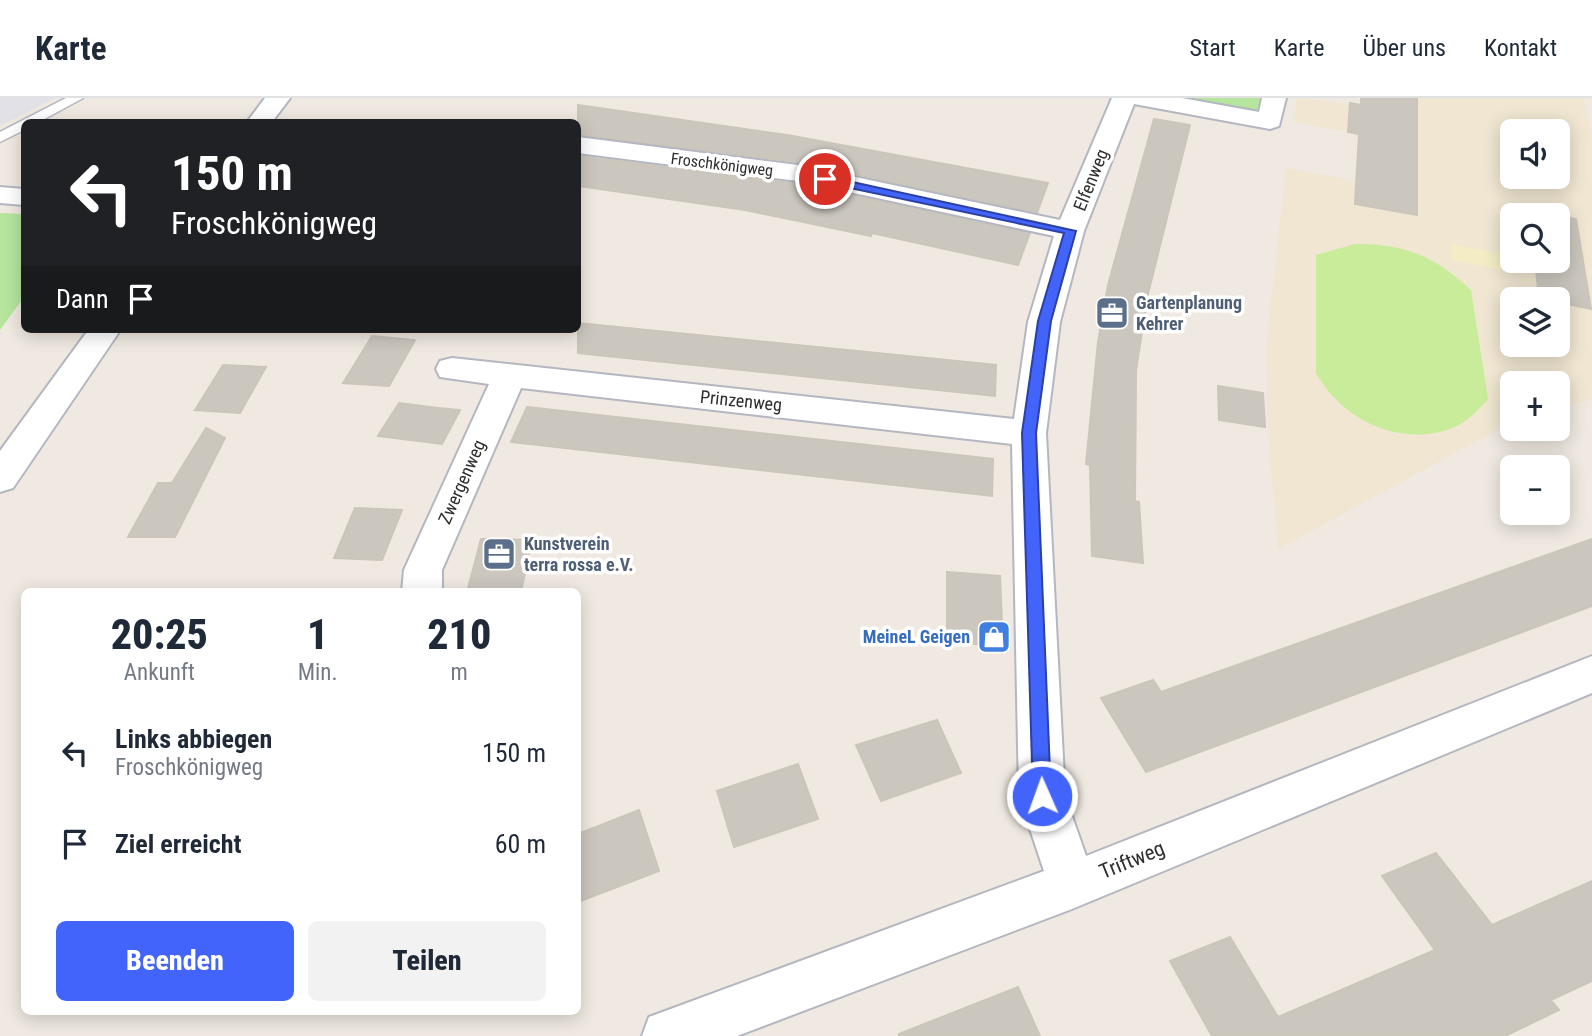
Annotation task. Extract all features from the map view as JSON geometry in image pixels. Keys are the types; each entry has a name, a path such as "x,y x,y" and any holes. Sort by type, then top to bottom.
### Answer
{"street":[{"path":"261,119 278,98"},
{"name":"Elfenweg","path":"1072,885 1042,796 1029,433 1044,321 1070,231 1124,98"},
{"path":"1140,98 1272,110"},
{"name":"Froschkönigweg","path":"581,145 798,173 1070,231"},
{"path":"0,195 21,197"},
{"path":"0,478 101,333"},
{"name":"Prinzenweg","path":"452,369 1029,433"},
{"name":"Zwergenweg","path":"422,588 423,570 510,375"},
{"name":"Triftweg","path":"667,1036 1072,885 1592,674"}],"lane":[{"path":"36,119 76,98"},
{"path":"0,138 21,127"}],"shaded area":[{"path":"0,98 55,98 0,126"},
{"path":"1297,98 1360,105 1361,98 1584,98 1592,138 1592,399 1570,405 1570,371 1500,371 1500,429 1278,549 1268,428 1266,348 1286,168 1356,181 1359,134 1294,122"}],"green space":[{"path":"1171,98 1266,98 1263,111 1253,112"},
{"path":"0,213 21,214 21,301 0,330"},
{"path":"1355,244 1389,246 1418,254 1445,269 1471,290 1488,399 1461,424 1430,434 1391,431 1373,425 1340,404 1316,373 1316,255"}],"sand":[{"path":"1452,244 1500,254 1500,270 1452,260"}],"building":[{"path":"1361,98 1417,98 1417,215 1355,204 1359,134 1348,132 1350,103 1361,105"},
{"path":"578,105 787,135 1048,183 1037,213 799,162 581,135 581,119 578,119"},
{"path":"1154,119 1190,125 1148,294 1136,370 1135,501 1139,502 1143,563 1092,556 1090,465 1086,464 1098,342 1108,285"},
{"path":"581,156 798,184 1030,233 1018,265 872,233 871,236 745,210 581,186"},
{"path":"1570,218 1576,219 1591,309 1570,305 1570,287 1538,287 1536,273 1570,273"},
{"path":"581,323 996,365 995,396 578,353"},
{"path":"372,336 415,340 389,386 343,383"},
{"path":"223,365 266,367 240,413 195,410"},
{"path":"1218,386 1263,393 1265,427 1219,420"},
{"path":"399,403 460,410 442,444 378,436"},
{"path":"527,407 993,459 992,496 511,442"},
{"path":"206,428 225,438 175,537 128,537 158,483 172,483"},
{"path":"355,508 402,510 382,560 334,558"},
{"path":"481,539 532,540 522,588 468,588"},
{"path":"1592,539 1592,606 1146,772 1101,698 1153,680 1161,692"},
{"path":"947,572 1000,576 1003,646 947,642"},
{"path":"937,720 961,773 881,801 856,745"},
{"path":"798,764 818,819 734,847 717,791"},
{"path":"639,810 659,871 581,901 581,833"},
{"path":"1436,853 1492,925 1592,881 1592,981 1551,1000 1559,1010 1505,1036 1212,1036 1170,961 1230,937 1278,1017 1435,950 1382,876"},
{"path":"1018,987 1040,1036 899,1036 899,1034"}],"place":[{"name":"Gartenplanung Kehrer","path":"1112,313"},
{"name":"Kunstverein terra rossa e.V.","path":"499,554"},
{"name":"MeineL Geigen","path":"994,637"}],"route":[{"path":"825,179 1070,231 1044,321 1029,433 1042,796"}]}
